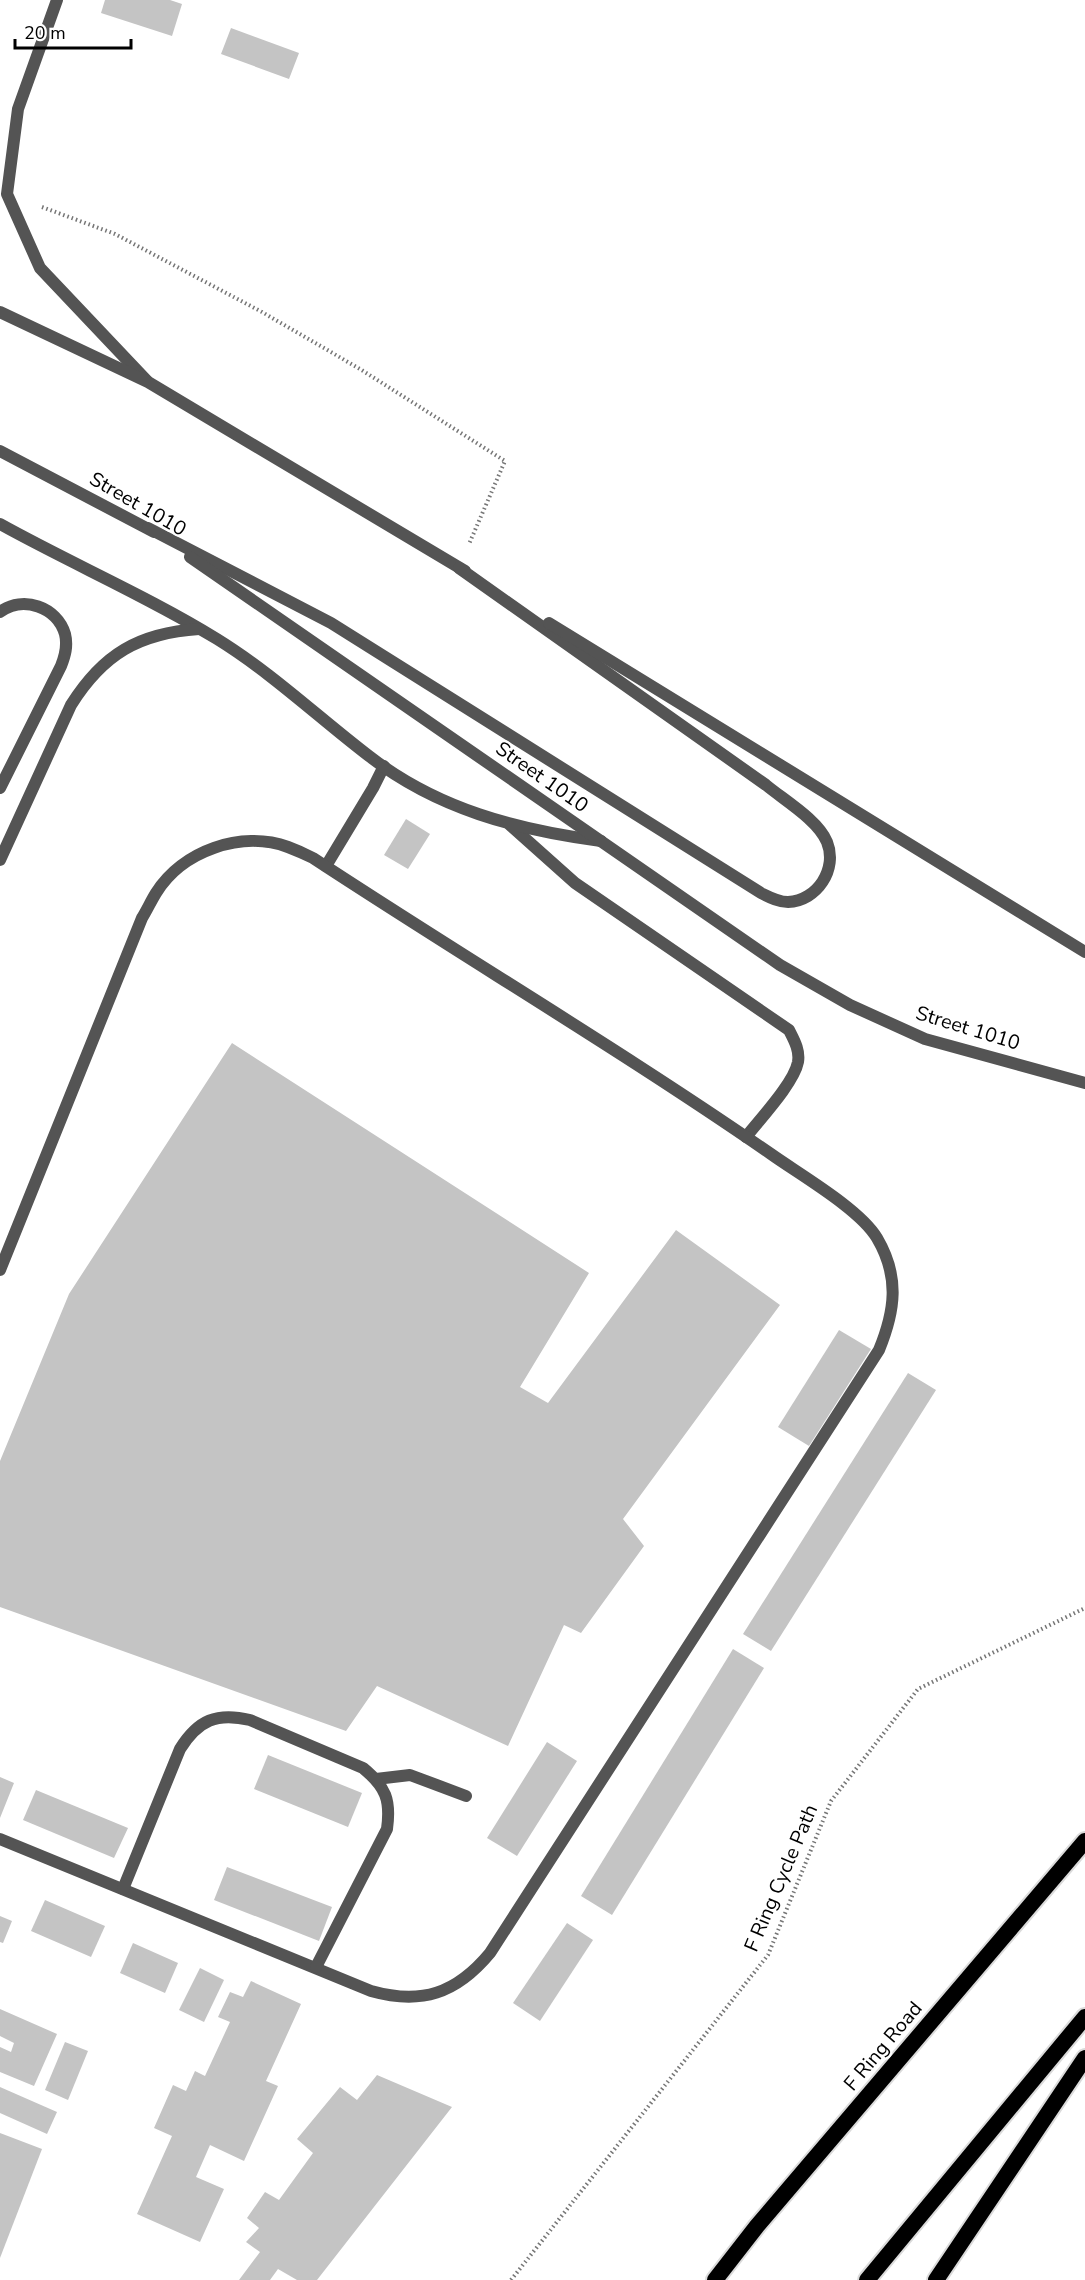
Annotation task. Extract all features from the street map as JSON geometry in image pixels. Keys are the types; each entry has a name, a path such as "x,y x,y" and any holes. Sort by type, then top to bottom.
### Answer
{"highway":[{"name":"F Ring Road","path":"715,2280 757,2226 1085,1841"},
{"path":"867,2280 1085,2017"},
{"path":"936,2280 1085,2058"}],"street":[{"path":"57,0 18,110 7,194 40,268 148,382"},
{"path":"0,312 148,382 459,568 1085,952"},
{"name":"Street 1010","path":"0,451 148,528 780,965 850,1005 925,1039 1085,1083"},
{"path":"0,524 199,629 253,662 384,766 432,795 465,810 510,825 555,835 601,841"},
{"path":"148,528 331,623 761,893 787,902 813,893 822,883 829,871 831,856 828,843 812,822 766,785 459,568"},
{"path":"0,612 18,604 34,604 48,610 59,621 65,636 66,651 61,666 0,788"},
{"path":"0,860 71,705 85,683 110,659 148,637 173,631 199,629"},
{"path":"326,866 384,766"},
{"path":"510,825 575,883 789,1030 797,1044 798,1060 794,1075 746,1137"},
{"path":"0,1270 142,918 156,892 176,870 200,853 228,843 257,841 286,846 326,866 746,1137 856,1214 877,1236 890,1264 894,1295 889,1326 879,1350 490,1953 476,1971 457,1984 436,1993 415,1998 393,1997 371,1991 0,1839"},
{"path":"123,1889 180,1749 189,1735 202,1724 217,1718 234,1716 250,1720 363,1768 376,1779 386,1794 389,1811 387,1829 316,1967"},
{"path":"376,1779 410,1775 466,1796"}],"path":[{"path":"7,194 114,234 262,312 360,369 505,461 459,568"},
{"name":"F Ring Cycle Path","path":"511,2280 768,1955 831,1801 918,1689 1085,1608"}],"building":[{"path":"105,0 170,0 182,4 172,36 101,13"},
{"path":"231,28 299,53 289,79 221,54"},
{"path":"406,819 430,834 408,869 384,855"},
{"path":"232,1043 589,1273 520,1387 548,1403 676,1230 780,1305 623,1519 644,1546 581,1633 564,1625 508,1746 377,1686 346,1731 0,1607 0,1461 69,1294"},
{"path":"839,1330 871,1349 809,1446 778,1427"},
{"path":"908,1373 936,1390 771,1651 743,1634"},
{"path":"733,1649 764,1668 612,1915 581,1896"},
{"path":"547,1742 577,1761 517,1856 487,1838"},
{"path":"268,1755 362,1793 348,1827 254,1789"},
{"path":"0,1777 14,1783 0,1818"},
{"path":"36,1790 128,1828 114,1858 23,1820"},
{"path":"227,1867 332,1907 319,1941 214,1900"},
{"path":"45,1900 105,1926 91,1957 31,1931"},
{"path":"0,1916 12,1921 3,1943 0,1942"},
{"path":"567,1923 593,1940 540,2021 513,2003"},
{"path":"133,1943 178,1963 165,1993 120,1973"},
{"path":"200,1968 224,1980 204,2022 179,2010"},
{"path":"251,1981 301,2004 266,2081 278,2086 244,2161 210,2145 196,2177 224,2189 200,2242 137,2214 172,2136 154,2128 173,2085 186,2091 195,2071 205,2076 230,2022 218,2017 230,1992 243,1997"},
{"path":"0,2009 57,2034 34,2086 0,2072 0,2047 11,2052 14,2043 0,2036"},
{"path":"65,2042 88,2051 68,2100 45,2090"},
{"path":"377,2075 452,2107 317,2280 297,2280 278,2269 270,2280 239,2280 260,2252 246,2242 259,2228 247,2218 265,2192 279,2200 313,2153 297,2139 340,2087 357,2100"},
{"path":"0,2087 57,2112 47,2134 0,2113"},
{"path":"0,2133 42,2149 0,2258"}]}
